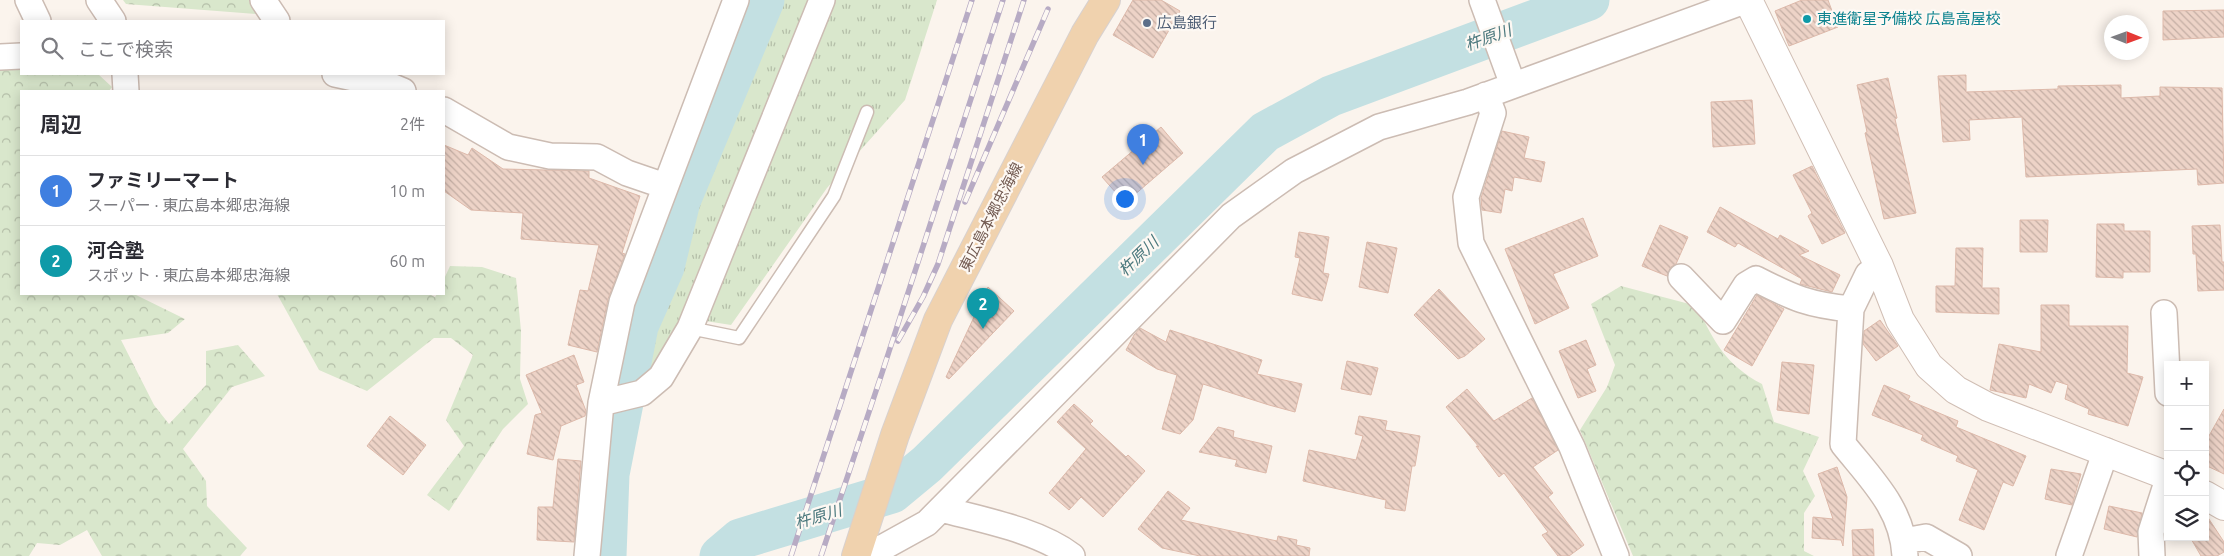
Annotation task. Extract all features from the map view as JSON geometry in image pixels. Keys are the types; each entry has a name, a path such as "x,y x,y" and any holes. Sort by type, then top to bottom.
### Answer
{"main road":[{"name":"東広島本郷忠海線","path":"858,551 895,435 938,320 1085,34 1106,0"}],"street":[{"path":"28,0 38,20"},
{"path":"99,0 112,20"},
{"path":"263,0 276,20"},
{"path":"587,556 605,402 622,302 736,0"},
{"path":"605,402 642,392 661,377 690,328 822,0"},
{"path":"1482,0 1510,79"},
{"path":"858,551 880,549 927,524 1231,216 1294,171 1379,127 1486,95 1510,79 1748,0 1879,266 1900,320 1929,366 1956,390 1988,407 2106,451 2164,475"},
{"path":"0,57 20,56"},
{"path":"125,75 126,90"},
{"path":"340,75 391,86 401,90"},
{"path":"1486,95 1494,113 1466,197 1471,243 1572,447 1616,556"},
{"path":"445,111 508,147 550,156 596,157 627,173 665,186"},
{"path":"1879,266 1868,274 1851,309 1843,444 1891,505 1904,548 1926,537 1959,556"},
{"path":"1681,277 1723,321 1746,285 1756,279 1795,299 1820,306 1851,309"},
{"path":"2164,314 2166,361"},
{"path":"2070,556 2106,451"},
{"path":"2152,556 2150,532 2164,489"},
{"path":"2207,496 2224,506"},
{"path":"941,509 1013,528 1063,549 1072,556"}],"lane":[{"path":"690,328 738,338 834,196 867,112"}],"green space":[{"path":"123,0 249,0 256,14 126,4"},
{"path":"776,0 937,0 905,100 827,188 731,325 693,319 657,381 636,379 730,105"},
{"path":"20,68 20,75 99,75 112,87 110,90 20,90 20,295 136,295 185,319 168,333 121,340 154,405 169,424 206,385 206,351 238,345 265,376 232,387 183,449 206,481 207,506 247,548 240,556 102,556 87,530 60,545 37,543 29,556 0,556 0,69"},
{"path":"450,266 482,267 516,278 521,331 520,379 528,404 503,429 449,511 427,495 464,446 446,420 473,355 451,338 434,338 367,391 319,370 278,295 431,295 435,297 436,295 445,295 445,277"},
{"path":"1621,286 1697,306 1709,331 1722,351 1739,369 1762,384 1774,422 1819,437 1803,471 1815,496 1804,513 1804,551 1814,556 1633,556 1580,430 1607,387 1615,365 1591,304"}],"building":[{"name":"広島銀行","path":"1133,0 1161,0 1180,11 1153,58 1113,35"},
{"name":"東進衛星予備校 広島高屋校","path":"1802,0 1828,0 1838,27 1789,46 1775,11"},
{"path":"2224,10 2224,37 2163,40 2163,11"},
{"path":"1966,75 1966,92 2058,89 2058,86 2121,85 2121,98 2160,96 2160,87 2222,88 2224,183 2198,185 2197,169 2026,177 2022,117 1969,120 1970,140 1943,142 1938,76"},
{"path":"1888,78 1916,213 1884,219 1865,133 1867,132 1857,85"},
{"path":"1752,100 1755,144 1713,147 1711,102"},
{"path":"1161,127 1183,153 1125,203 1102,177"},
{"path":"1502,131 1529,137 1524,158 1545,162 1541,182 1514,177 1512,191 1505,189 1501,213 1482,210 1481,198"},
{"path":"445,145 468,155 472,148 503,169 589,171 589,178 640,196 622,253 625,254 608,299 597,352 568,345 580,290 588,291 599,245 521,239 523,213 471,210 445,192"},
{"path":"1812,166 1845,233 1822,244 1808,216 1812,213 1793,175"},
{"path":"1720,207 1778,239 1780,235 1809,251 1799,255 1840,275 1832,292 1800,284 1802,279 1738,243 1735,247 1707,232"},
{"path":"1583,218 1598,256 1553,274 1569,308 1535,324 1505,249"},
{"path":"2020,220 2048,220 2047,252 2020,252"},
{"path":"2097,224 2124,224 2124,231 2150,231 2150,272 2123,272 2123,278 2096,277"},
{"path":"1660,225 1688,237 1676,264 1671,267 1667,276 1642,266"},
{"path":"2220,225 2222,262 2224,262 2224,290 2198,291 2196,254 2193,254 2192,226"},
{"path":"1299,232 1329,237 1323,273 1329,274 1322,301 1292,294 1300,258 1295,257"},
{"path":"1367,242 1397,248 1388,293 1359,287"},
{"path":"1956,248 1983,248 1982,288 1999,288 1999,314 1936,312 1936,286 1955,286"},
{"path":"988,287 1014,311 949,379 946,377"},
{"path":"1439,289 1485,339 1465,356 1458,359 1414,315"},
{"path":"1757,295 1784,309 1752,366 1724,350"},
{"path":"2041,305 2069,305 2069,326 2128,326 2127,373 2143,377 2128,426 2088,414 2089,409 2065,399 2068,385 2056,381 2051,393 2029,384 2026,398 1990,390 1999,344 2041,352"},
{"path":"1880,320 1898,346 1876,361 1863,344 1864,331"},
{"path":"1140,328 1166,342 1170,330 1262,360 1257,374 1302,384 1295,412 1203,384 1193,420 1180,434 1162,429 1177,375 1157,369 1126,350"},
{"path":"1586,340 1596,365 1587,369 1596,391 1578,398 1559,351"},
{"path":"574,355 584,382 576,385 586,411 585,416 561,426 553,460 527,454 535,415 542,413 526,375"},
{"path":"1347,361 1378,368 1371,395 1341,389"},
{"path":"1782,362 1814,365 1809,414 1777,410"},
{"path":"1884,385 1910,396 1908,400 1958,421 1956,427 2026,456 2013,486 2003,482 1984,530 1959,520 1978,470 1956,461 1958,456 1921,440 1923,435 1872,415"},
{"path":"1467,389 1494,421 1532,398 1558,450 1533,467 1553,493 1548,497 1584,545 1569,556 1558,556 1542,535 1548,532 1504,473 1499,477 1476,446 1479,447 1446,407"},
{"path":"1074,404 1093,421 1090,424 1126,457 1128,455 1145,471 1103,517 1081,497 1069,510 1049,493 1086,449 1057,422"},
{"path":"2224,409 2224,474 2209,467 2209,436"},
{"path":"390,416 426,445 403,475 367,446"},
{"path":"1359,416 1387,421 1385,430 1420,436 1415,466 1412,466 1405,511 1385,508 1386,500 1303,481 1309,450 1356,460 1363,436 1355,434"},
{"path":"1218,427 1234,431 1233,437 1272,446 1266,473 1235,466 1237,460 1199,452"},
{"path":"558,459 581,461 574,542 537,540 538,507 553,507"},
{"path":"1837,467 1847,497 1843,546 1841,540 1812,538 1813,517 1833,519 1818,474"},
{"path":"2051,469 2081,474 2072,505 2045,499"},
{"path":"1168,491 1190,508 1181,520 1277,541 1278,536 1297,540 1296,545 1310,548 1309,556 1200,556 1162,548 1138,529"},
{"path":"2109,506 2142,513 2137,537 2104,529"},
{"path":"2209,519 2224,542 2224,552 2217,556 2201,556 2192,541 2209,541"},
{"path":"1873,529 1874,556 1853,556 1852,530"}],"waterway":[{"path":"606,556 609,474 638,326 664,267 680,201 764,0"},
{"name":"杵原川","path":"720,556 740,539 892,493 927,464 1265,132 1331,96 1589,0"}],"railway":[{"path":"791,556 972,0"},
{"path":"821,556 1003,0"},
{"path":"898,341 923,297 938,264 1024,0"},
{"path":"965,202 1048,9"}],"place":[{"name":"東進衛星予備校 広島高屋校","path":"1807,19"},
{"name":"広島銀行","path":"1147,23"},
{"name":"ファミリーマート","path":"1143,165"},
{"name":"河合塾","path":"983,329"}]}
